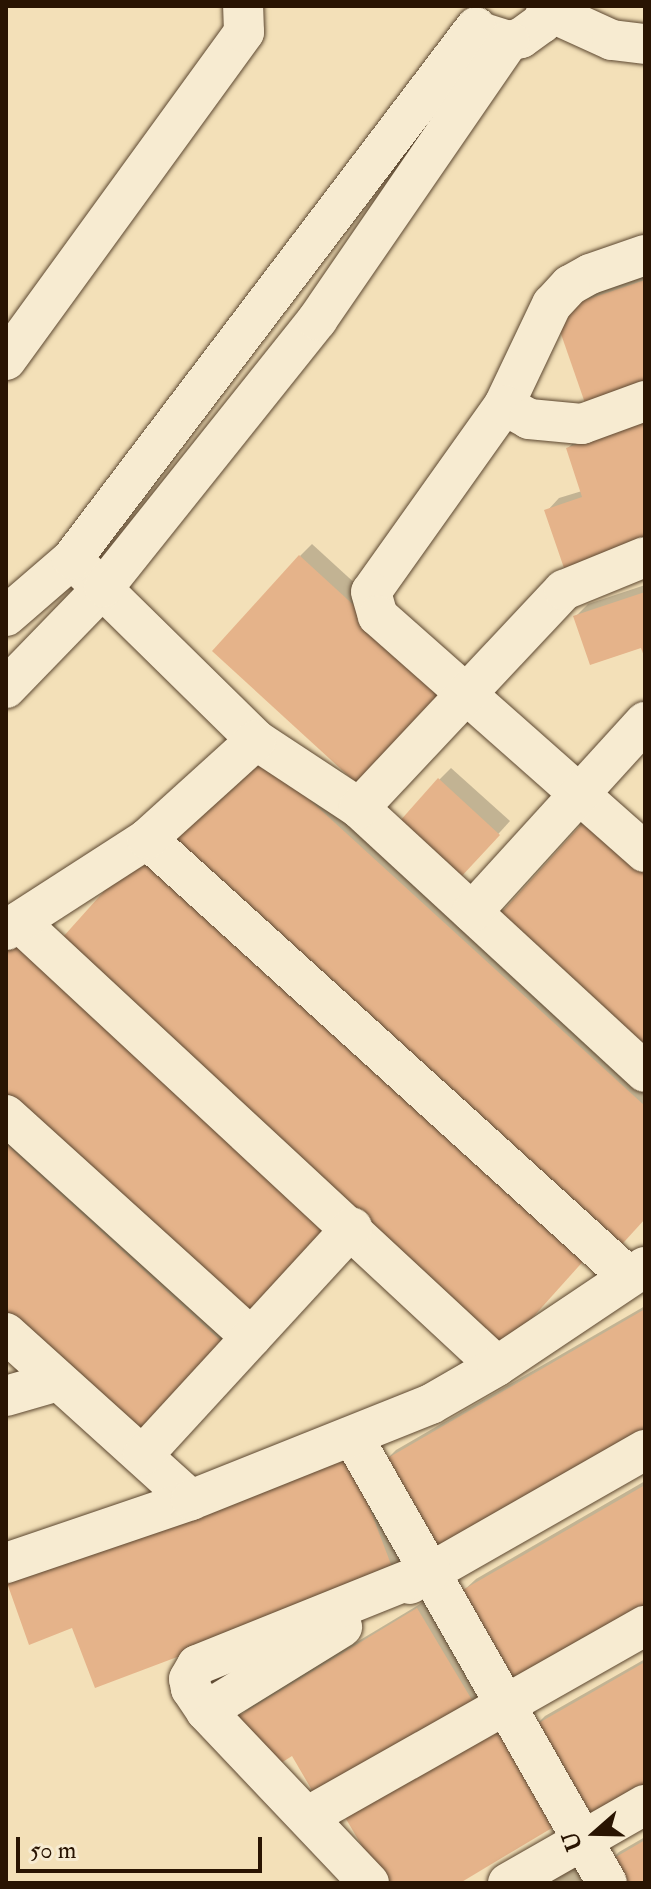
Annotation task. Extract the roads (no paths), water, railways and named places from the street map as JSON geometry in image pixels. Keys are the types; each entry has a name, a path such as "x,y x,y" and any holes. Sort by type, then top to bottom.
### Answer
{"street":[{"path":"6,360 244,32 243,6"},
{"path":"483,25 533,32 549,9 612,40 645,44"},
{"path":"6,616 72,559 483,25"},
{"path":"6,688 104,587 317,320 483,25"},
{"path":"645,255 617,262 570,285 552,304 504,405 378,576 371,592 378,616 645,852"},
{"path":"504,405 529,419 582,424 645,401"},
{"path":"359,808 564,590 645,557"},
{"path":"72,559 104,587 256,740 359,808 645,1072"},
{"path":"472,912 645,722"},
{"path":"256,740 147,839 12,926 352,1228 497,1366"},
{"path":"6,1563 191,1500 431,1404 497,1366 636,1272 147,839"},
{"path":"6,1115 251,1337"},
{"path":"143,1455 352,1228"},
{"path":"6,1333 191,1500"},
{"path":"6,1396 58,1381"},
{"path":"353,1437 508,1704 607,1883"},
{"path":"369,1883 206,1711 191,1689 189,1679 197,1665 431,1571 645,1450"},
{"path":"307,1817 645,1626"},
{"path":"508,1883 645,1805"}]}
